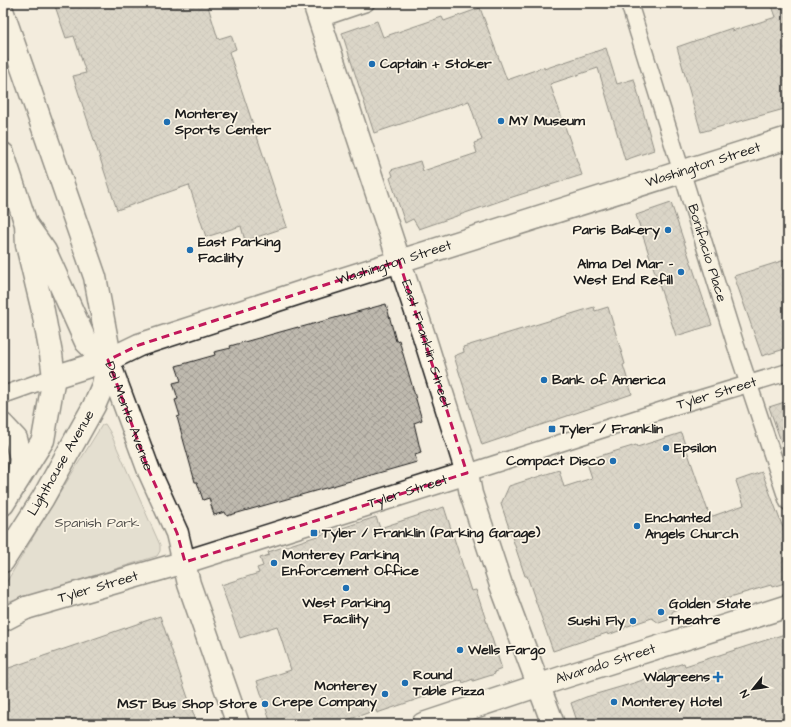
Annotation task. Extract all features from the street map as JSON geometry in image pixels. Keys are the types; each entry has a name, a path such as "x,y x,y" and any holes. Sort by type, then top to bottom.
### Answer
{"main road":[{"name":"East Franklin Street","path":"316,11 424,336 467,473 474,502 501,585 553,724"},
{"name":"Del Monte Avenue","path":"3,13 95,276 106,333 108,360 148,471 177,533 189,584 238,724"},
{"name":"Washington Street","path":"54,377 108,360 139,346 399,261 788,138"},
{"path":"3,154 26,224 28,251 43,311 54,377"},
{"path":"26,224 45,251 86,342 97,353 108,360"},
{"name":"Lighthouse Avenue","path":"3,560 43,498 94,406 103,384 108,360"},
{"name":"Lighthouse Avenue","path":"3,504 42,440 54,377"},
{"path":"3,425 16,439 21,459 18,479"},
{"name":"Tyler Street","path":"3,620 26,608 185,562 467,473"},
{"name":"Alvarado Street","path":"423,724 788,606"}],"street":[{"path":"316,11 366,3"},
{"name":"Bonifacio Place","path":"629,3 748,384 788,502"},
{"name":"Tyler Street","path":"467,473 788,372"},
{"name":"Washington Street","path":"3,395 54,377"}],"highlighted area":[{"path":"399,261 467,473 185,562 177,533 149,471 108,360 139,345"}],"green space":[{"name":"Spanish Park","path":"105,424 110,432 160,545 160,551 157,556 3,604 3,588 102,425"}],"building":[{"name":"Monterey Sports Center","path":"54,3 207,3 218,39 231,35 236,49 229,52 287,227 245,241 241,226 206,237 189,185 117,210 73,76 86,73 74,36 66,38"},
{"path":"771,3 788,3 788,108 701,132 677,47 732,28 732,31 776,17"},
{"path":"480,8 507,80 606,48 617,84 634,79 654,150 625,160 598,68 550,84 582,175 419,229 413,219 405,223 390,178 393,176 391,170 420,161 423,171 477,153 474,143 482,140 469,101 374,133 342,33 377,21 383,37 442,17 444,21"},
{"path":"671,203 712,325 676,336 636,215"},
{"path":"788,259 788,348 762,356 734,276"},
{"path":"386,304 396,341 399,340 422,420 414,423 421,453 415,455 417,462 227,516 225,512 214,515 209,498 203,500 197,482 195,482 177,417 180,416 175,400 178,399 173,383 181,381 176,366 215,355 214,352 231,348 230,346"},
{"name":"Bank of America","path":"594,307 595,311 608,307 625,364 623,365 632,394 482,445 454,356 464,352 463,347"},
{"path":"788,401 788,455 786,456 769,407"},
{"path":"681,433 710,517 744,505 736,481 762,472 788,541 788,582 772,587 771,585 696,607 695,604 673,611 668,620 659,623 652,618 625,627 624,629 608,635 607,633 553,651 527,576 525,576 501,504 509,486 559,470 564,487 592,478 586,460 636,445 637,447"},
{"path":"444,507 471,591 476,590 502,669 494,672 495,674 463,683 462,680 426,692 427,696 377,713 376,710 336,724 271,724 257,681 291,670 277,626 240,638 221,585 259,573 257,568 263,566 260,558 269,555 268,552 376,517 380,528"},
{"path":"160,616 197,724 3,724 3,670"},
{"path":"788,633 788,719 775,724 578,724 571,703 660,674 659,671 684,663 685,666"}],"place":[{"name":"Captain + Stoker","path":"372,64"},
{"name":"MY Museum","path":"501,121"},
{"name":"Monterey Sports Center","path":"167,122"},
{"name":"Paris Bakery","path":"668,230"},
{"name":"East Parking Facility","path":"190,250"},
{"name":"Alma Del Mar - West End Refill","path":"681,272"},
{"name":"Bank of America","path":"544,380"},
{"name":"Tyler / Franklin","path":"552,429"},
{"name":"Epsilon","path":"666,448"},
{"name":"Compact Disco","path":"613,461"},
{"name":"Enchanted Angels Church","path":"637,526"},
{"name":"Tyler / Franklin (Parking Garage)","path":"314,533"},
{"name":"Monterey Parking Enforcement Office","path":"274,563"},
{"name":"West Parking Facility","path":"346,588"},
{"name":"Golden State Theatre","path":"661,612"},
{"name":"Sushi Fly","path":"633,621"},
{"name":"Wells Fargo","path":"460,650"},
{"name":"Walgreens","path":"718,677"},
{"name":"Round Table Pizza","path":"405,683"},
{"name":"Monterey Crepe Company","path":"385,694"},
{"name":"Monterey Hotel","path":"614,702"},
{"name":"MST Bus Shop Store","path":"265,704"}]}
